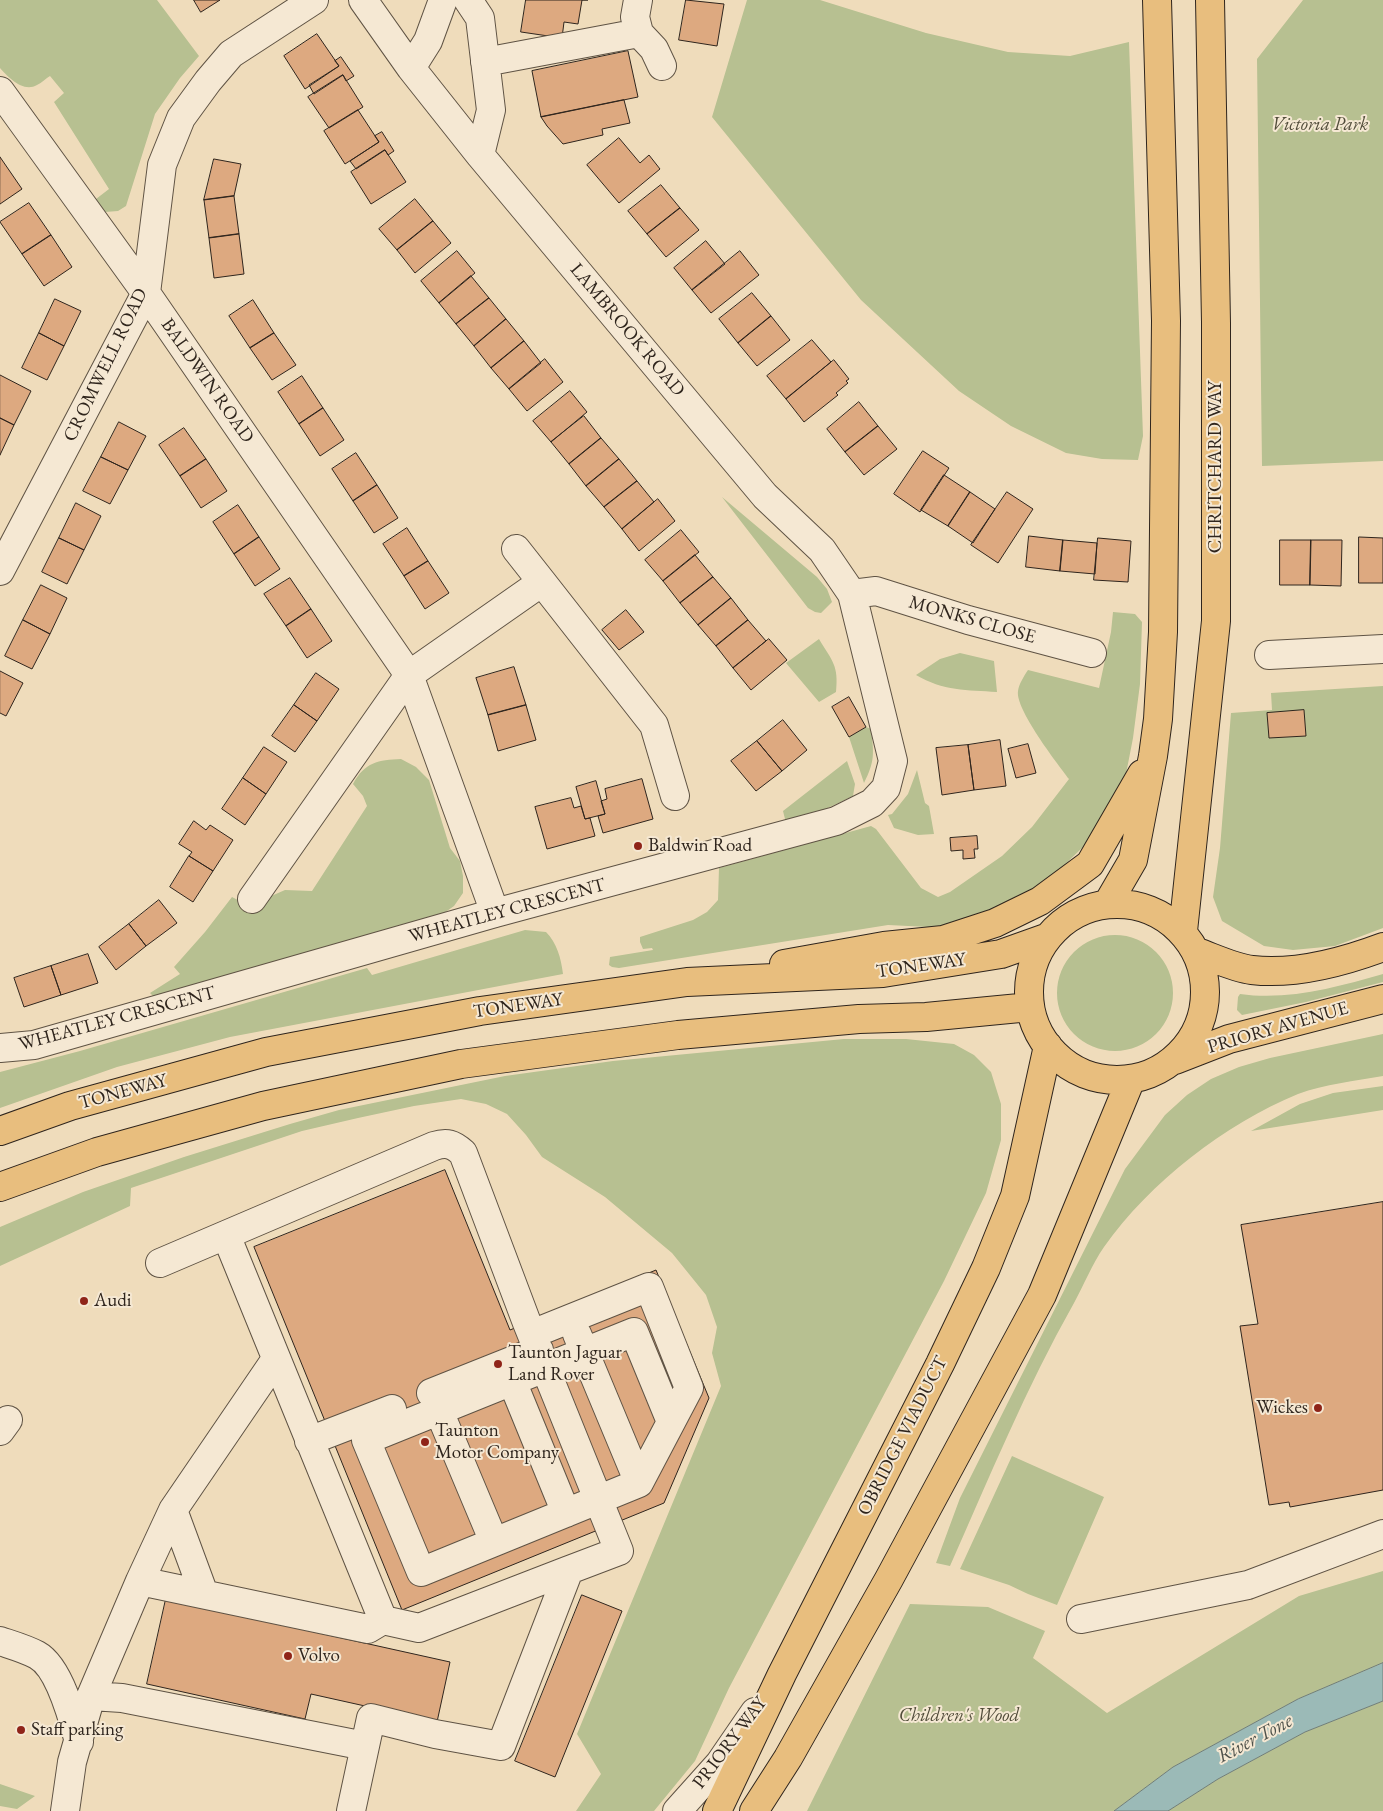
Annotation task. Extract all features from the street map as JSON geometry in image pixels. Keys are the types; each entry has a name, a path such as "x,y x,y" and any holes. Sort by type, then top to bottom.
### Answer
{"main road":[{"path":"1108,903 1133,860 1153,756 1158,719 1163,632 1166,321 1157,0"},
{"name":"CHRITCHARD WAY","path":"1190,942 1216,621 1216,323 1210,0"},
{"path":"686,982 884,946 943,940 995,923 1018,912 1040,901 1090,864 1153,756"},
{"path":"1108,903 1129,904 1149,909 1167,918 1190,942 1205,974 1206,998 1201,1022 1190,1043 1174,1060 1154,1072 1131,1080 1108,1080 1085,1074 1064,1063 1048,1046 1036,1028 1030,1007 1029,982 1034,959 1046,938 1064,920 1085,909 1108,903"},
{"name":"TONEWAY","path":"0,1131 70,1106 266,1052 480,1011 686,982 883,973 1001,954 1046,938"},
{"path":"1190,942 1251,970 1301,970 1359,956 1383,948"},
{"name":"PRIORY AVENUE","path":"1174,1060 1228,1038 1383,999"},
{"path":"0,1187 97,1152 263,1106 461,1064 678,1035 859,1019 926,1017 1030,1007"},
{"name":"OBRIDGE VIADUCT","path":"717,1811 782,1674 940,1364 986,1268 1016,1196 1048,1046"},
{"path":"754,1811 788,1758 889,1579 1042,1295 1131,1080"}],"street":[{"name":"CROMWELL ROAD","path":"0,571 146,293 162,165 181,118 218,68 231,54 314,0"},
{"name":"LAMBROOK ROAD","path":"363,0 411,68 480,155 765,496 822,550 852,594 871,668"},
{"path":"411,68 428,41 443,0"},
{"path":"468,0 480,18 491,110 480,155"},
{"path":"638,0 635,17 639,33 654,49 662,66"},
{"path":"485,62 639,33"},
{"name":"BALDWIN ROAD","path":"0,91 146,293 409,675 496,913"},
{"path":"516,549 654,724 675,796"},
{"path":"252,899 409,675 542,582"},
{"name":"MONKS CLOSE","path":"852,594 876,591 968,620 1092,654"},
{"path":"1269,655 1383,649"},
{"name":"WHEATLEY CRESCENT","path":"0,1048 34,1045 496,913 836,820 872,803 886,788 893,761 871,668"},
{"path":"140,1581 368,1629 383,1620 419,1628 619,1551 535,1342 463,1153 454,1145 443,1143 434,1146 160,1263"},
{"path":"0,1200 97,1152"},
{"path":"226,1235 383,1620"},
{"path":"309,1441 535,1342 649,1287 689,1388 639,1483 421,1572 366,1440 634,1332 671,1422"},
{"path":"571,1319 639,1483"},
{"path":"65,1811 72,1762 91,1696 140,1581 173,1510 276,1359"},
{"path":"512,1381 566,1513"},
{"path":"439,1411 494,1542"},
{"path":"173,1510 204,1594"},
{"path":"1081,1618 1248,1585 1383,1534"},
{"path":"351,1811 371,1718 501,1746 569,1570"},
{"path":"0,1641 38,1656 54,1672 72,1715 79,1742"},
{"name":"PRIORY WAY","path":"677,1811 720,1763 782,1674"},
{"path":"91,1696 122,1698 365,1746"}],"green space":[{"path":"0,0 157,0 199,56 180,78 155,114 126,206 118,211 105,212 96,199 109,189 54,102 64,93 50,76 37,85 26,87 16,83 0,68"},
{"path":"747,0 820,0 926,33 1008,52 1070,56 1129,42 1143,436 1138,460 1102,459 1066,453 1011,426 959,391 861,300 712,117"},
{"name":"Victoria Park","path":"1303,0 1383,0 1383,461 1262,466 1257,59"},
{"path":"722,497 817,577 827,589 832,602 821,613 808,608"},
{"path":"1113,612 1135,614 1142,622 1140,684 1126,774 1113,805 1083,847 1058,871 1031,892 949,928 888,925 619,968 609,965 610,957 653,950 652,948 643,949 640,937 693,920 707,912 718,900 719,868 871,826 876,829 921,888 938,897 950,892 1002,856 1032,827 1069,779 1038,736 1023,710 1018,691 1021,683 1028,670 1099,688 1111,632"},
{"path":"819,639 834,664 837,683 836,692 819,702 786,663"},
{"path":"960,653 994,661 997,692 946,687 916,675 940,659"},
{"path":"1383,686 1383,928 1335,946 1293,950 1264,946 1222,921 1213,897 1220,848 1231,713 1272,710 1271,693"},
{"path":"866,727 871,729 873,751 872,763 864,783 849,737"},
{"path":"401,759 416,767 429,780 450,848 460,861 463,876 463,893 454,906 430,923 155,998 150,993 180,974 174,967 205,932 232,897 259,911 269,897 285,890 312,891 367,806 363,796 353,784 367,767 385,760"},
{"path":"847,761 855,784 853,796 813,815 786,823 783,811"},
{"path":"917,770 925,803 929,806 934,834 918,835 894,828 888,815 892,814 908,794"},
{"path":"525,930 546,932 550,936 558,951 563,974 230,1037 117,1067 0,1108 0,1072 80,1051 367,968 372,975"},
{"path":"1115,935 1137,939 1156,952 1169,971 1173,993 1169,1015 1156,1034 1137,1047 1115,1051 1093,1047 1074,1034 1061,1015 1057,993 1061,971 1074,952 1093,939"},
{"path":"1383,974 1383,982 1306,1002 1242,1015 1237,1010 1240,994 1276,996 1294,994 1348,984"},
{"path":"1383,1034 1383,1076 1340,1083 1298,1094 1243,1121 1191,1157 1166,1178 1123,1223 1096,1260 1056,1335 1009,1433 950,1566 936,1563 960,1498 1125,1169 1165,1115 1187,1095 1211,1079 1239,1067 1270,1058"},
{"path":"844,1039 906,1039 954,1044 974,1055 991,1072 1001,1104 1001,1140 986,1193 944,1281 729,1688 695,1761 654,1811 576,1811 601,1774 577,1734 721,1386 712,1353 717,1327 706,1295 672,1253 605,1197 542,1157 507,1114 486,1104 461,1099 414,1106 302,1131 131,1188 130,1206 0,1266 0,1227 83,1192 184,1157 339,1110 505,1076 613,1061"},
{"path":"1383,1086 1383,1110 1251,1131 1300,1104 1333,1093"},
{"path":"1012,1456 1104,1497 1057,1605 1009,1585 960,1569"},
{"name":"Children's Wood","path":"1383,1571 1383,1663 1298,1699 1173,1767 1114,1811 807,1811 910,1604 988,1607 1045,1631 1033,1658 1107,1713 1299,1596"},
{"path":"1383,1701 1383,1811 1168,1811 1218,1779 1305,1732"},
{"path":"0,1784 35,1796 17,1809 0,1806"}],"water":[{"name":"River Tone","path":"1383,1663 1383,1701 1305,1732 1218,1779 1168,1811 1114,1811 1173,1767 1298,1699"}],"building":[{"path":"194,0 220,0 201,12"},
{"path":"526,0 582,0 578,24 564,22 562,38 521,32"},
{"path":"686,0 724,4 717,46 679,40"},
{"path":"317,34 339,66 305,89 284,56"},
{"path":"628,51 638,97 541,117 532,71"},
{"path":"341,57 354,76 346,81 343,75 314,94 309,85 339,66 335,61"},
{"path":"343,75 363,107 329,128 308,97"},
{"path":"624,100 630,123 602,129 603,135 563,144 541,117"},
{"path":"358,110 379,142 345,164 324,131"},
{"path":"382,132 394,151 388,155 385,150 356,169 350,161 379,142 375,136"},
{"path":"619,138 640,163 649,155 660,169 619,203 587,165"},
{"path":"385,150 406,182 371,204 351,172"},
{"path":"0,157 22,189 0,204"},
{"path":"214,159 241,164 234,196 204,200"},
{"path":"661,185 680,208 647,234 628,211"},
{"path":"234,196 239,234 209,238 204,200"},
{"path":"415,199 433,221 397,250 379,229"},
{"path":"29,203 51,235 22,254 0,222"},
{"path":"680,208 699,230 666,257 647,234"},
{"path":"433,221 451,243 415,273 397,250"},
{"path":"239,234 244,274 214,278 209,238"},
{"path":"51,235 72,267 44,286 22,254"},
{"path":"706,241 725,264 692,290 674,268"},
{"path":"457,251 475,273 439,303 421,281"},
{"path":"740,251 759,275 711,313 692,290"},
{"path":"471,276 489,298 456,324 439,303"},
{"path":"752,293 771,316 738,343 719,319"},
{"path":"489,298 506,319 474,346 456,324"},
{"path":"55,299 81,311 64,346 39,333"},
{"path":"253,300 274,333 250,348 229,316"},
{"path":"771,316 790,340 757,366 738,343"},
{"path":"506,319 524,341 491,368 474,346"},
{"path":"39,333 64,346 47,380 22,368"},
{"path":"274,333 296,365 272,380 250,348"},
{"path":"812,340 831,362 786,399 767,376"},
{"path":"524,341 541,363 509,389 491,368"},
{"path":"545,359 563,382 527,411 509,389"},
{"path":"834,360 849,379 846,381 848,383 836,393 838,395 804,422 786,399"},
{"path":"0,375 31,391 14,425 0,418"},
{"path":"302,376 323,408 299,424 278,392"},
{"path":"570,391 587,412 551,442 533,421"},
{"path":"859,402 878,426 845,452 827,429"},
{"path":"323,408 344,440 320,456 299,424"},
{"path":"584,416 601,438 569,464 551,442"},
{"path":"0,418 14,425 0,455"},
{"path":"119,422 146,436 128,470 101,457"},
{"path":"878,426 897,449 864,475 845,452"},
{"path":"184,428 206,459 180,476 159,445"},
{"path":"601,438 619,459 586,486 569,464"},
{"path":"923,451 949,468 920,512 894,494"},
{"path":"356,453 377,485 353,501 332,469"},
{"path":"101,457 128,470 110,504 83,491"},
{"path":"206,459 227,491 201,508 180,476"},
{"path":"619,459 637,481 604,507 586,486"},
{"path":"944,475 970,492 948,526 921,510"},
{"path":"637,481 654,502 622,529 604,507"},
{"path":"377,485 398,518 374,533 353,501"},
{"path":"970,492 995,509 973,543 948,526"},
{"path":"1007,492 1033,509 998,563 971,545"},
{"path":"658,499 675,521 639,551 622,529"},
{"path":"76,503 101,516 84,550 59,538"},
{"path":"238,505 259,537 234,554 213,522"},
{"path":"407,528 428,561 404,576 383,544"},
{"path":"681,530 699,552 663,581 645,560"},
{"path":"1029,536 1063,540 1060,571 1026,567"},
{"path":"259,537 280,569 255,586 234,554"},
{"path":"1359,537 1383,538 1383,583 1359,583"},
{"path":"59,538 84,550 67,584 42,572"},
{"path":"1098,538 1131,541 1128,582 1094,580"},
{"path":"1063,540 1097,543 1095,574 1060,571"},
{"path":"1280,540 1311,540 1310,585 1280,585"},
{"path":"1311,540 1342,540 1341,586 1310,585"},
{"path":"695,555 713,577 680,603 663,581"},
{"path":"428,561 449,593 425,609 404,576"},
{"path":"713,577 731,598 698,625 680,603"},
{"path":"290,578 311,609 286,626 264,594"},
{"path":"41,585 67,598 50,634 23,620"},
{"path":"731,598 748,620 716,646 698,625"},
{"path":"311,609 332,641 307,658 286,626"},
{"path":"626,610 644,632 619,650 602,630"},
{"path":"23,620 50,634 32,669 5,656"},
{"path":"748,620 766,641 733,668 716,646"},
{"path":"769,639 787,660 751,690 733,668"},
{"path":"514,667 526,705 488,715 476,678"},
{"path":"0,671 23,683 6,716 0,713"},
{"path":"316,673 339,689 317,721 294,705"},
{"path":"849,697 866,727 849,737 832,707"},
{"path":"294,705 317,721 295,752 272,736"},
{"path":"526,705 536,740 498,751 488,715"},
{"path":"1304,710 1306,736 1269,738 1267,713"},
{"path":"783,720 807,750 782,771 757,741"},
{"path":"1000,740 1006,786 974,790 968,745"},
{"path":"757,741 782,771 756,791 731,761"},
{"path":"1028,744 1036,773 1016,778 1008,749"},
{"path":"968,745 974,790 942,795 936,748"},
{"path":"264,747 287,762 266,794 243,778"},
{"path":"243,778 266,794 245,825 222,809"},
{"path":"642,779 653,819 603,833 598,816 605,814 601,801 607,799 605,789"},
{"path":"596,781 605,814 585,819 576,787"},
{"path":"571,798 574,808 581,806 585,819 590,818 595,836 547,849 535,807"},
{"path":"194,821 206,830 210,825 233,840 213,871 189,856 192,852 179,844"},
{"path":"977,836 978,849 974,849 975,858 963,859 963,850 951,851 950,838"},
{"path":"189,856 213,871 193,902 170,887"},
{"path":"159,900 177,923 146,946 129,924"},
{"path":"129,924 146,946 116,970 99,947"},
{"path":"88,954 98,983 61,995 51,966"},
{"path":"51,966 61,995 24,1007 14,978"},
{"name":"Taunton Jaguar Land Rover","path":"445,1170 510,1330 656,1270 709,1398 664,1503 402,1610 254,1247"},
{"name":"Wickes","path":"1383,1202 1383,1490 1290,1507 1289,1502 1269,1505 1240,1326 1258,1324 1241,1225"},
{"path":"582,1595 622,1611 555,1777 515,1761"},
{"name":"Volvo","path":"166,1599 450,1662 437,1722 311,1694 305,1719 147,1684"}],"place":[{"name":"Baldwin Road","path":"638,846"},
{"name":"Audi","path":"84,1301"},
{"name":"Taunton Jaguar Land Rover","path":"498,1364"},
{"name":"Wickes","path":"1318,1408"},
{"name":"Taunton Motor Company","path":"425,1442"},
{"name":"Volvo","path":"288,1656"},
{"name":"Staff parking","path":"21,1730"}]}
